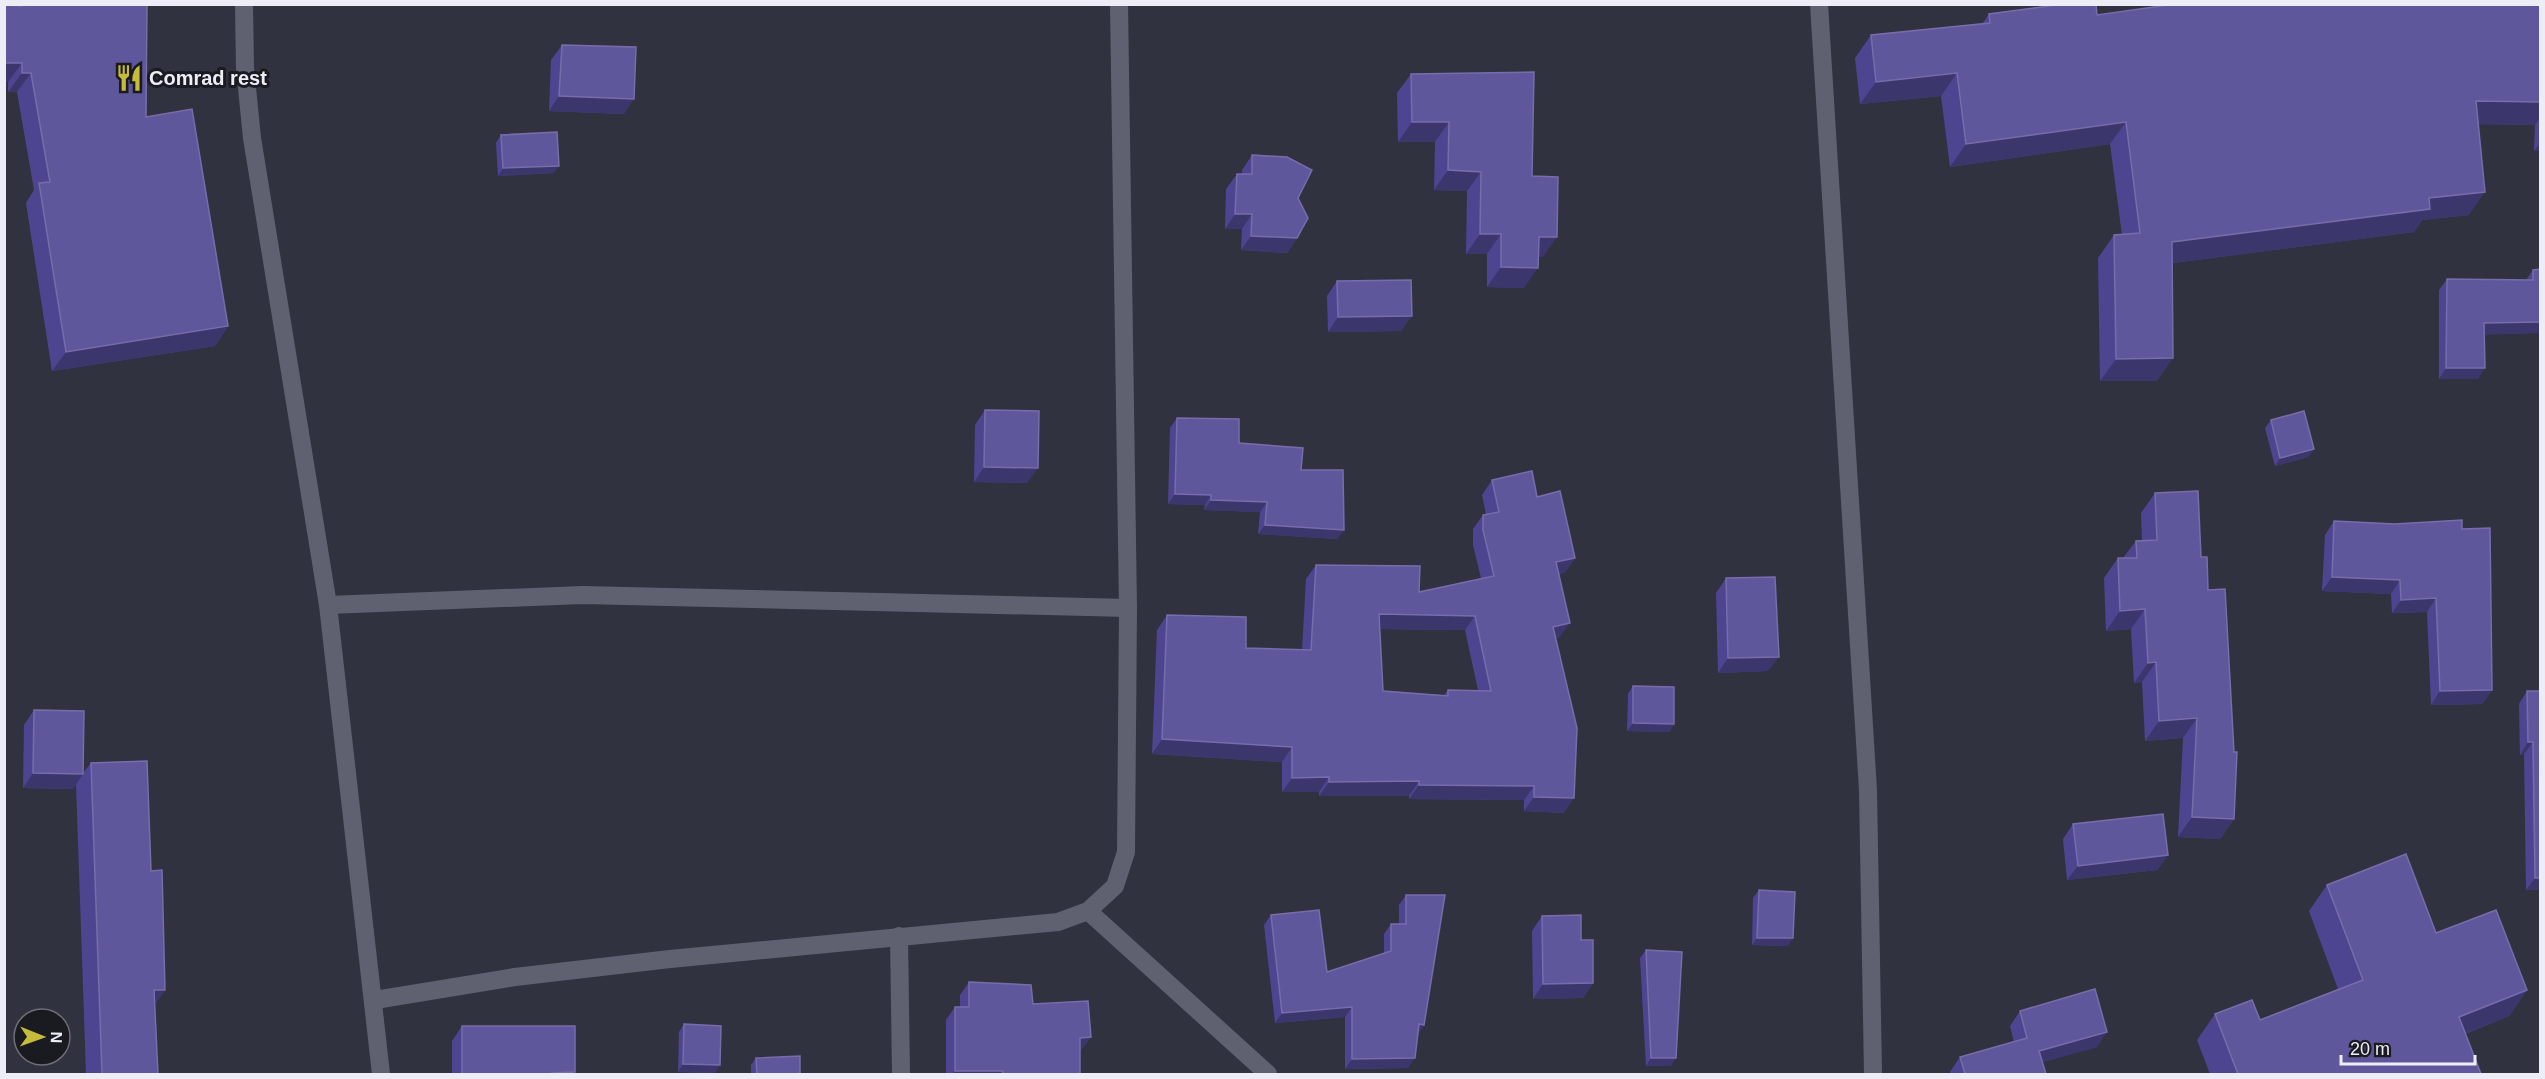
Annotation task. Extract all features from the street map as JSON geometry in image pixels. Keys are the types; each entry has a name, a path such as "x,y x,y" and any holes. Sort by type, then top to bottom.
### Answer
{"street":[{"path":"244,4 245,68 254,149 328,605 375,1000 381,1074"},
{"path":"375,1000 515,977 898,936 1058,922 1088,911 1115,886 1126,852 1128,608 1119,4"},
{"path":"1820,4 1868,790 1873,1074"},
{"path":"328,605 583,595 1128,608"},
{"path":"1088,911 1268,1074"},
{"path":"898,936 901,1074"}],"building":[{"path":"22,4 147,4 146,117 192,109 228,326 66,352 39,183 50,182 31,73 22,73 22,63 4,63 4,5 22,6"},
{"path":"2064,4 2096,4 2097,15 2175,4 2541,4 2541,102 2476,101 2485,192 2429,198 2430,209 2172,242 2173,358 2116,359 2114,235 2140,233 2126,122 1966,144 1957,73 1876,82 1871,35 1990,23 1989,14"},
{"path":"562,45 636,47 634,99 559,96"},
{"path":"1534,72 1532,176 1558,177 1557,237 1539,237 1538,268 1501,267 1501,234 1480,234 1481,172 1448,170 1449,122 1412,122 1411,74"},
{"path":"557,132 559,166 503,168 501,135"},
{"path":"1252,155 1287,157 1312,170 1298,198 1308,218 1297,238 1251,236 1252,214 1235,214 1237,174 1252,174"},
{"path":"2541,269 2541,322 2484,323 2485,368 2446,368 2447,279 2533,280 2533,270"},
{"path":"1411,280 1412,316 1338,317 1337,281"},
{"path":"985,410 1039,411 1038,468 984,467"},
{"path":"2304,411 2314,449 2280,458 2271,420"},
{"path":"1177,418 1239,419 1239,443 1303,448 1301,470 1343,470 1344,530 1265,525 1267,502 1211,500 1211,495 1175,494"},
{"path":"1532,471 1537,497 1560,491 1575,558 1556,562 1570,623 1553,627 1577,728 1574,798 1534,797 1534,786 1419,785 1419,781 1329,782 1329,777 1292,778 1292,747 1162,739 1167,615 1246,617 1246,648 1311,650 1316,565 1420,566 1419,592 1494,576 1483,530 1483,515 1499,512 1492,480","holes":["1379,614 1475,616 1491,691 1448,690 1448,696 1383,691"]},
{"path":"2198,491 2201,557 2207,557 2208,590 2225,589 2234,752 2237,752 2234,819 2192,817 2197,718 2159,721 2156,662 2148,663 2145,609 2120,611 2118,558 2137,558 2136,541 2157,540 2155,493"},
{"path":"2462,520 2462,529 2490,528 2492,690 2440,691 2436,598 2401,600 2400,580 2332,577 2334,521 2395,524"},
{"path":"1775,577 1779,657 1728,658 1726,578"},
{"path":"1633,686 1674,687 1674,724 1633,723"},
{"path":"2527,691 2541,691 2541,878 2535,878 2533,742 2528,742"},
{"path":"34,710 84,711 83,774 33,773"},
{"path":"147,761 151,871 162,870 165,990 154,990 158,1074 102,1074 91,763"},
{"path":"2163,814 2168,855 2078,866 2073,824"},
{"path":"2406,854 2436,933 2496,910 2527,990 2459,1017 2481,1074 2238,1074 2215,1014 2252,1000 2260,1020 2363,980 2327,885"},
{"path":"1759,890 1795,892 1793,938 1757,938"},
{"path":"1406,895 1445,895 1424,1025 1419,1024 1415,1058 1352,1059 1352,1007 1282,1013 1271,915 1319,910 1327,972 1391,951 1391,924 1406,924"},
{"path":"1581,915 1581,940 1593,940 1593,983 1543,984 1542,916"},
{"path":"1646,950 1682,952 1676,1058 1651,1058"},
{"path":"969,982 1031,985 1033,1004 1088,1001 1091,1037 1080,1038 1080,1074 1003,1074 1003,1071 955,1071 955,1007 969,1007"},
{"path":"2095,989 2107,1032 2039,1051 2046,1074 1965,1074 1960,1057 2027,1038 2020,1011"},
{"path":"684,1024 721,1026 720,1065 683,1064"},
{"path":"462,1026 575,1026 575,1072 462,1074"},
{"path":"800,1056 800,1074 757,1074 756,1058"}],"place":[{"name":"Comrad rest","path":"129,78"}]}
